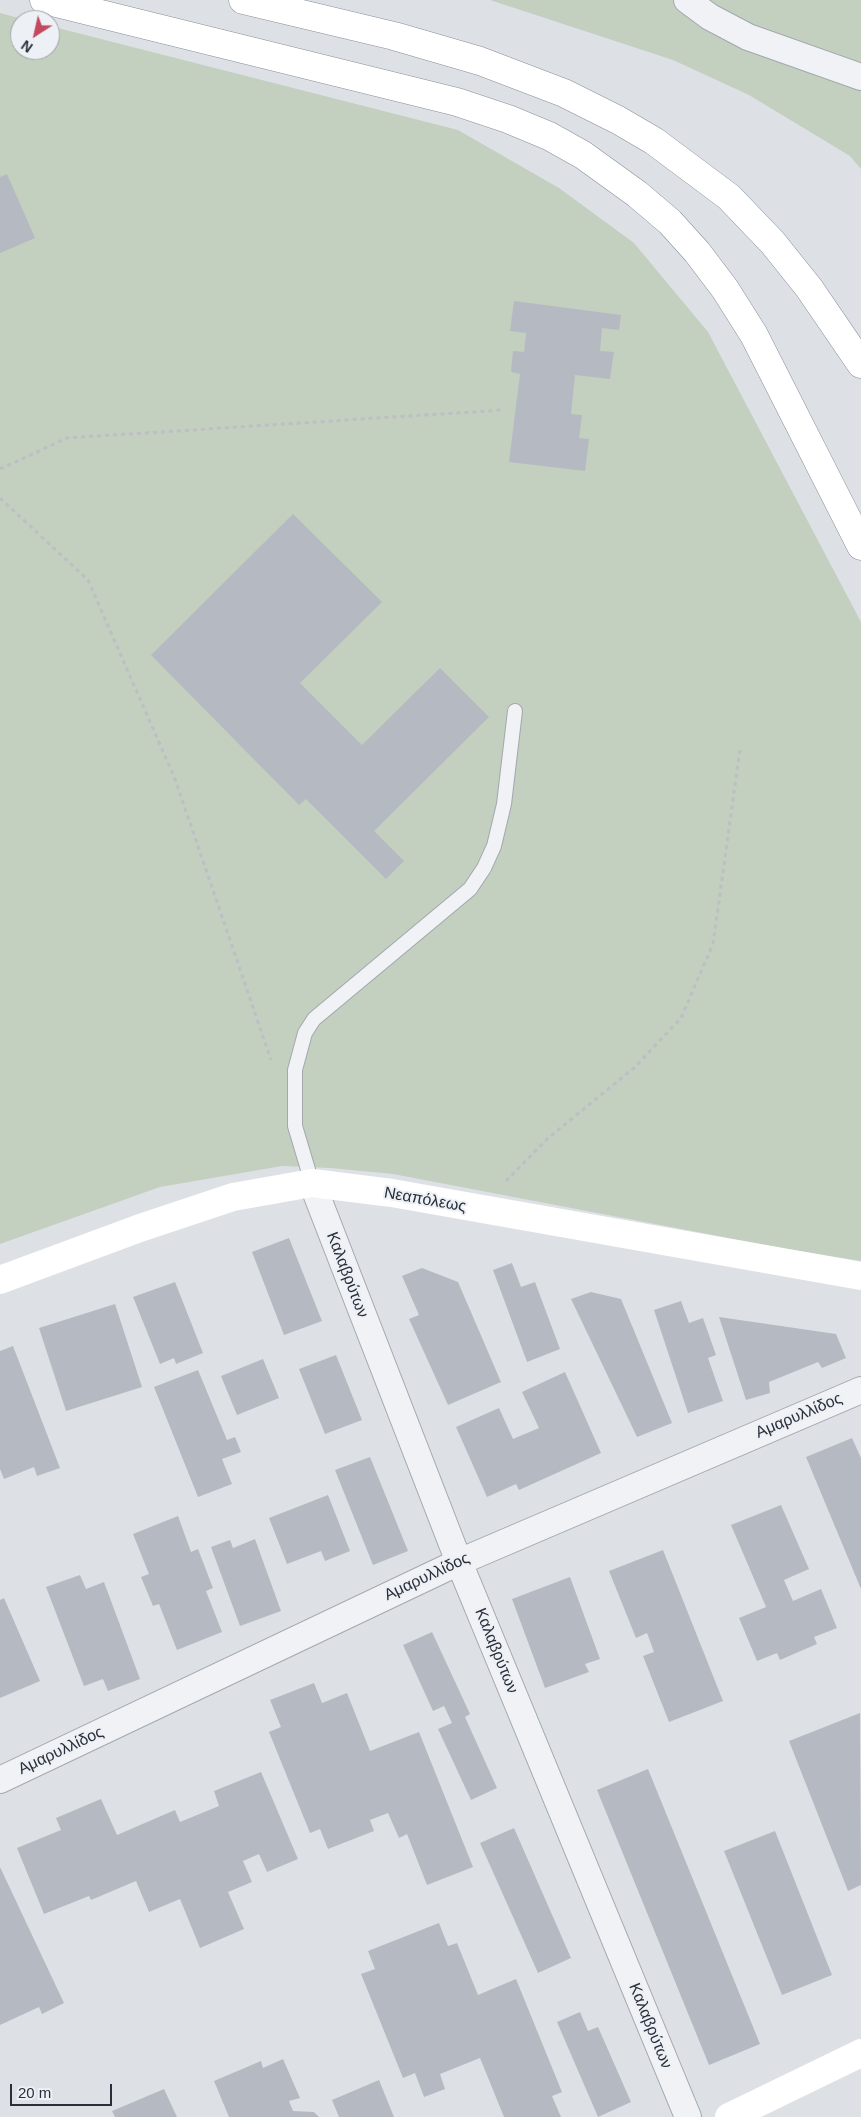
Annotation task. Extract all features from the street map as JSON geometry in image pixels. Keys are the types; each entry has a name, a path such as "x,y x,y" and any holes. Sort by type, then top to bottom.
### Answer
{"main road":[{"path":"44,0 457,102 508,119 549,136 583,155 637,194 670,222 697,252 725,289 754,335 861,546"},
{"path":"243,0 394,36 480,61 564,93 654,140 729,197 773,243 809,288 861,364"},
{"name":"Νεαπόλεως","path":"0,1280 140,1228 233,1198 312,1183 392,1194 861,1276"},
{"path":"729,2117 861,2053"}],"street":[{"path":"687,0 710,17 748,37 861,77"},
{"name":"Καλαβρύτων","path":"312,1183 459,1562 688,2117"},
{"name":"Αμαρυλλίδος","path":"0,1780 459,1562 861,1390"}],"lane":[{"path":"312,1183 295,1126 295,1070 305,1034 314,1019 470,889 484,868 494,846 504,804 515,712"}],"path":[{"path":"0,468 67,438 502,410"},
{"path":"0,498 88,580 175,779 245,980 272,1065"},
{"path":"477,1210 547,1139 634,1068 681,1018 713,944 740,749"}],"green space":[{"path":"490,0 861,0 861,169 850,156 749,95 673,60"},
{"path":"0,13 10,16 10,60 60,60 60,29 458,130 559,188 634,243 708,332 861,622 861,1261 781,1248 393,1174 331,1168 282,1166 160,1187 0,1244"}],"building":[{"path":"7,174 35,238 0,253 0,177"},
{"path":"514,301 621,315 619,330 602,328 600,351 614,352 610,379 575,375 571,414 582,415 579,438 589,439 585,471 509,462 520,374 511,372 513,351 524,352 526,333 510,331"},
{"path":"293,514 382,602 300,683 362,745 440,668 489,717 374,831 404,861 386,879 306,799 299,805 151,655"},
{"path":"289,1238 322,1321 284,1335 252,1252"},
{"path":"512,1263 521,1287 535,1282 560,1349 527,1362 493,1270"},
{"path":"422,1268 458,1282 501,1382 448,1405 409,1319 419,1315 402,1276"},
{"path":"175,1282 203,1353 176,1364 174,1358 160,1364 133,1297"},
{"path":"591,1292 621,1299 672,1423 637,1437 571,1299"},
{"path":"681,1301 689,1323 703,1318 716,1355 708,1358 723,1401 688,1413 654,1310"},
{"path":"115,1304 142,1387 66,1411 39,1328"},
{"path":"719,1317 836,1334 846,1358 822,1368 818,1362 769,1382 770,1393 746,1400"},
{"path":"13,1346 60,1468 37,1476 34,1467 4,1479 0,1469 0,1351"},
{"path":"336,1355 362,1420 325,1434 299,1369"},
{"path":"263,1359 279,1398 237,1415 221,1376"},
{"path":"198,1370 227,1440 235,1437 241,1452 222,1459 232,1484 198,1497 154,1387"},
{"path":"565,1372 601,1453 519,1490 516,1484 487,1497 456,1427 499,1408 513,1439 539,1428 522,1392"},
{"path":"852,1438 861,1458 861,1589 806,1457"},
{"path":"370,1457 408,1551 373,1565 335,1470"},
{"path":"328,1495 350,1551 325,1561 321,1551 287,1564 269,1518"},
{"path":"781,1505 809,1569 784,1580 793,1601 821,1589 837,1628 814,1637 817,1644 780,1660 777,1653 757,1661 739,1618 766,1607 731,1525"},
{"path":"178,1516 191,1552 198,1549 213,1588 206,1591 222,1632 177,1650 159,1604 153,1606 141,1577 149,1574 133,1534"},
{"path":"255,1539 281,1611 240,1626 211,1547 230,1540 233,1548"},
{"path":"663,1550 723,1701 669,1722 643,1656 654,1652 647,1633 636,1638 609,1571"},
{"path":"80,1575 86,1589 104,1582 140,1679 108,1691 103,1679 84,1686 46,1587"},
{"path":"570,1577 600,1659 585,1664 589,1672 545,1688 512,1599"},
{"path":"4,1598 40,1681 0,1698 0,1600"},
{"path":"432,1632 470,1714 465,1717 497,1788 471,1800 438,1729 452,1723 444,1706 433,1711 403,1645"},
{"path":"314,1683 322,1703 347,1693 370,1751 419,1732 473,1867 427,1885 407,1834 399,1838 388,1813 370,1820 374,1831 328,1849 320,1829 310,1833 269,1732 281,1727 270,1700"},
{"path":"860,1713 861,1885 848,1891 789,1741"},
{"path":"648,1769 760,2044 709,2065 597,1790"},
{"path":"261,1772 298,1859 267,1872 259,1854 243,1861 252,1882 228,1892 244,1929 200,1948 180,1899 149,1912 136,1881 91,1900 89,1896 44,1914 17,1848 61,1830 56,1818 101,1799 117,1835 175,1810 180,1822 219,1806 214,1791"},
{"path":"514,1828 571,1958 538,1973 480,1843"},
{"path":"775,1831 832,1975 782,1995 724,1851"},
{"path":"0,1867 64,2003 42,2014 39,2007 0,2025"},
{"path":"439,1923 448,1946 457,1943 478,1995 516,1979 562,2092 552,2096 561,2117 504,2117 480,2058 440,2074 445,2089 424,2097 415,2073 403,2078 361,1974 375,1969 368,1951"},
{"path":"580,2012 588,2031 598,2027 631,2102 598,2117 557,2022"},
{"path":"283,2059 300,2098 289,2101 293,2111 314,2112 319,2117 229,2117 214,2081 261,2061 263,2068"},
{"path":"379,2080 394,2117 339,2117 332,2100"},
{"path":"164,2089 177,2117 115,2117 112,2111"}]}
